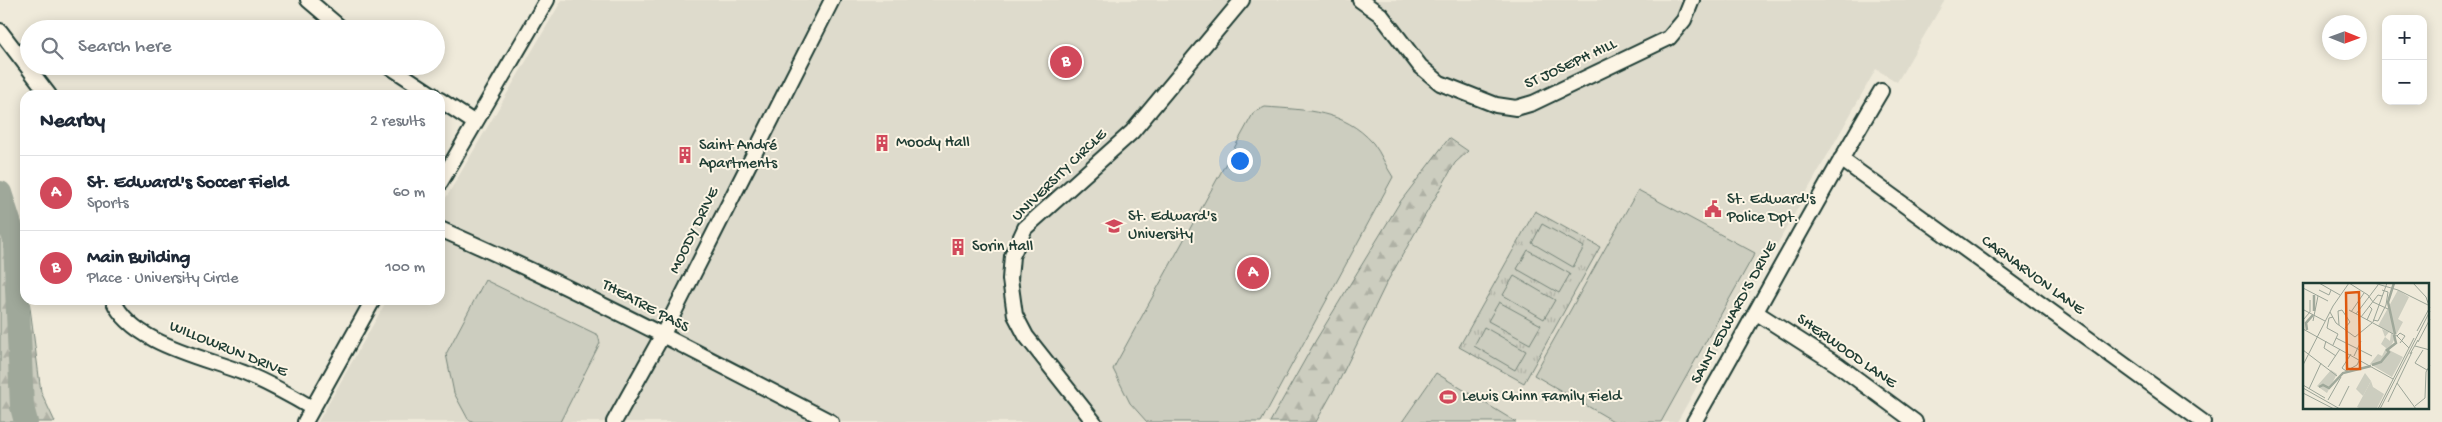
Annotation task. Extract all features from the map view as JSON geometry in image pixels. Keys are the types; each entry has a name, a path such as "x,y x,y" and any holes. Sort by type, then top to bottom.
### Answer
{"street":[{"path":"308,0 331,20"},
{"path":"445,174 547,0"},
{"name":"MOODY DRIVE","path":"614,422 662,336 832,0"},
{"name":"UNIVERSITY CIRCLE","path":"1094,422 1026,336 1015,315 1010,279 1012,256 1025,228 1132,132 1242,0"},
{"name":"ST JOSEPH HILL","path":"1360,0 1381,15 1420,66 1440,83 1496,106 1516,108 1533,103 1669,38 1684,20 1692,0"},
{"path":"0,31 20,57"},
{"path":"34,75 45,90"},
{"path":"403,75 425,90"},
{"name":"SAINT EDWARD'S DRIVE","path":"1694,422 1881,91"},
{"path":"445,103 475,123"},
{"name":"CARNARVON LANE","path":"1841,159 2203,422"},
{"name":"THEATRE PASS","path":"445,230 529,268 831,422"},
{"name":"WILLOWRUN DRIVE","path":"116,305 126,319 149,337 274,386 312,408"},
{"path":"305,422 371,305"},
{"name":"SHERWOOD LANE","path":"1757,313 1838,365 1915,422"}],"shaded area":[{"name":"St. Edward's University","path":"562,0 1945,0 1897,82 1876,69 1677,422 318,422 384,305 445,305 445,199"}],"green space":[{"path":"1265,107 1310,111 1337,118 1350,124 1373,143 1393,177 1261,422 1147,422 1130,403 1113,369 1254,112"},
{"path":"1449,138 1468,151 1455,163 1387,282 1339,381 1316,422 1270,422 1316,340 1400,202"},
{"path":"0,184 20,245 20,305 30,305 41,392 55,422 0,422"},
{"path":"1638,190 1755,253 1661,422 1615,422 1534,375"},
{"path":"1535,211 1600,247 1524,383 1459,347"},
{"path":"1542,224 1584,247 1573,267 1532,243"},
{"path":"1528,250 1570,274 1559,293 1517,269"},
{"path":"1514,276 1555,300 1544,319 1503,295"},
{"path":"485,280 598,335 600,343 560,422 474,422 468,419 454,393 446,354"},
{"path":"1499,302 1541,325 1530,344 1488,321"},
{"path":"1484,327 1526,351 1515,370 1474,346"},
{"name":"Lewis Chinn Family Field","path":"1436,373 1516,422 1402,422"}],"waterway":[{"path":"0,193 15,240 22,407 26,422"}],"place":[{"name":"Main Building","path":"1066,62"},
{"name":"Moody Hall","path":"882,143"},
{"name":"Saint André Apartments","path":"685,155"},
{"name":"St. Edward's Police Dpt.","path":"1713,209"},
{"name":"St. Edward's University","path":"1114,226"},
{"name":"Sorin Hall","path":"958,247"},
{"name":"St. Edward's Soccer Field","path":"1253,273"},
{"name":"Lewis Chinn Family Field","path":"1448,397"}]}
